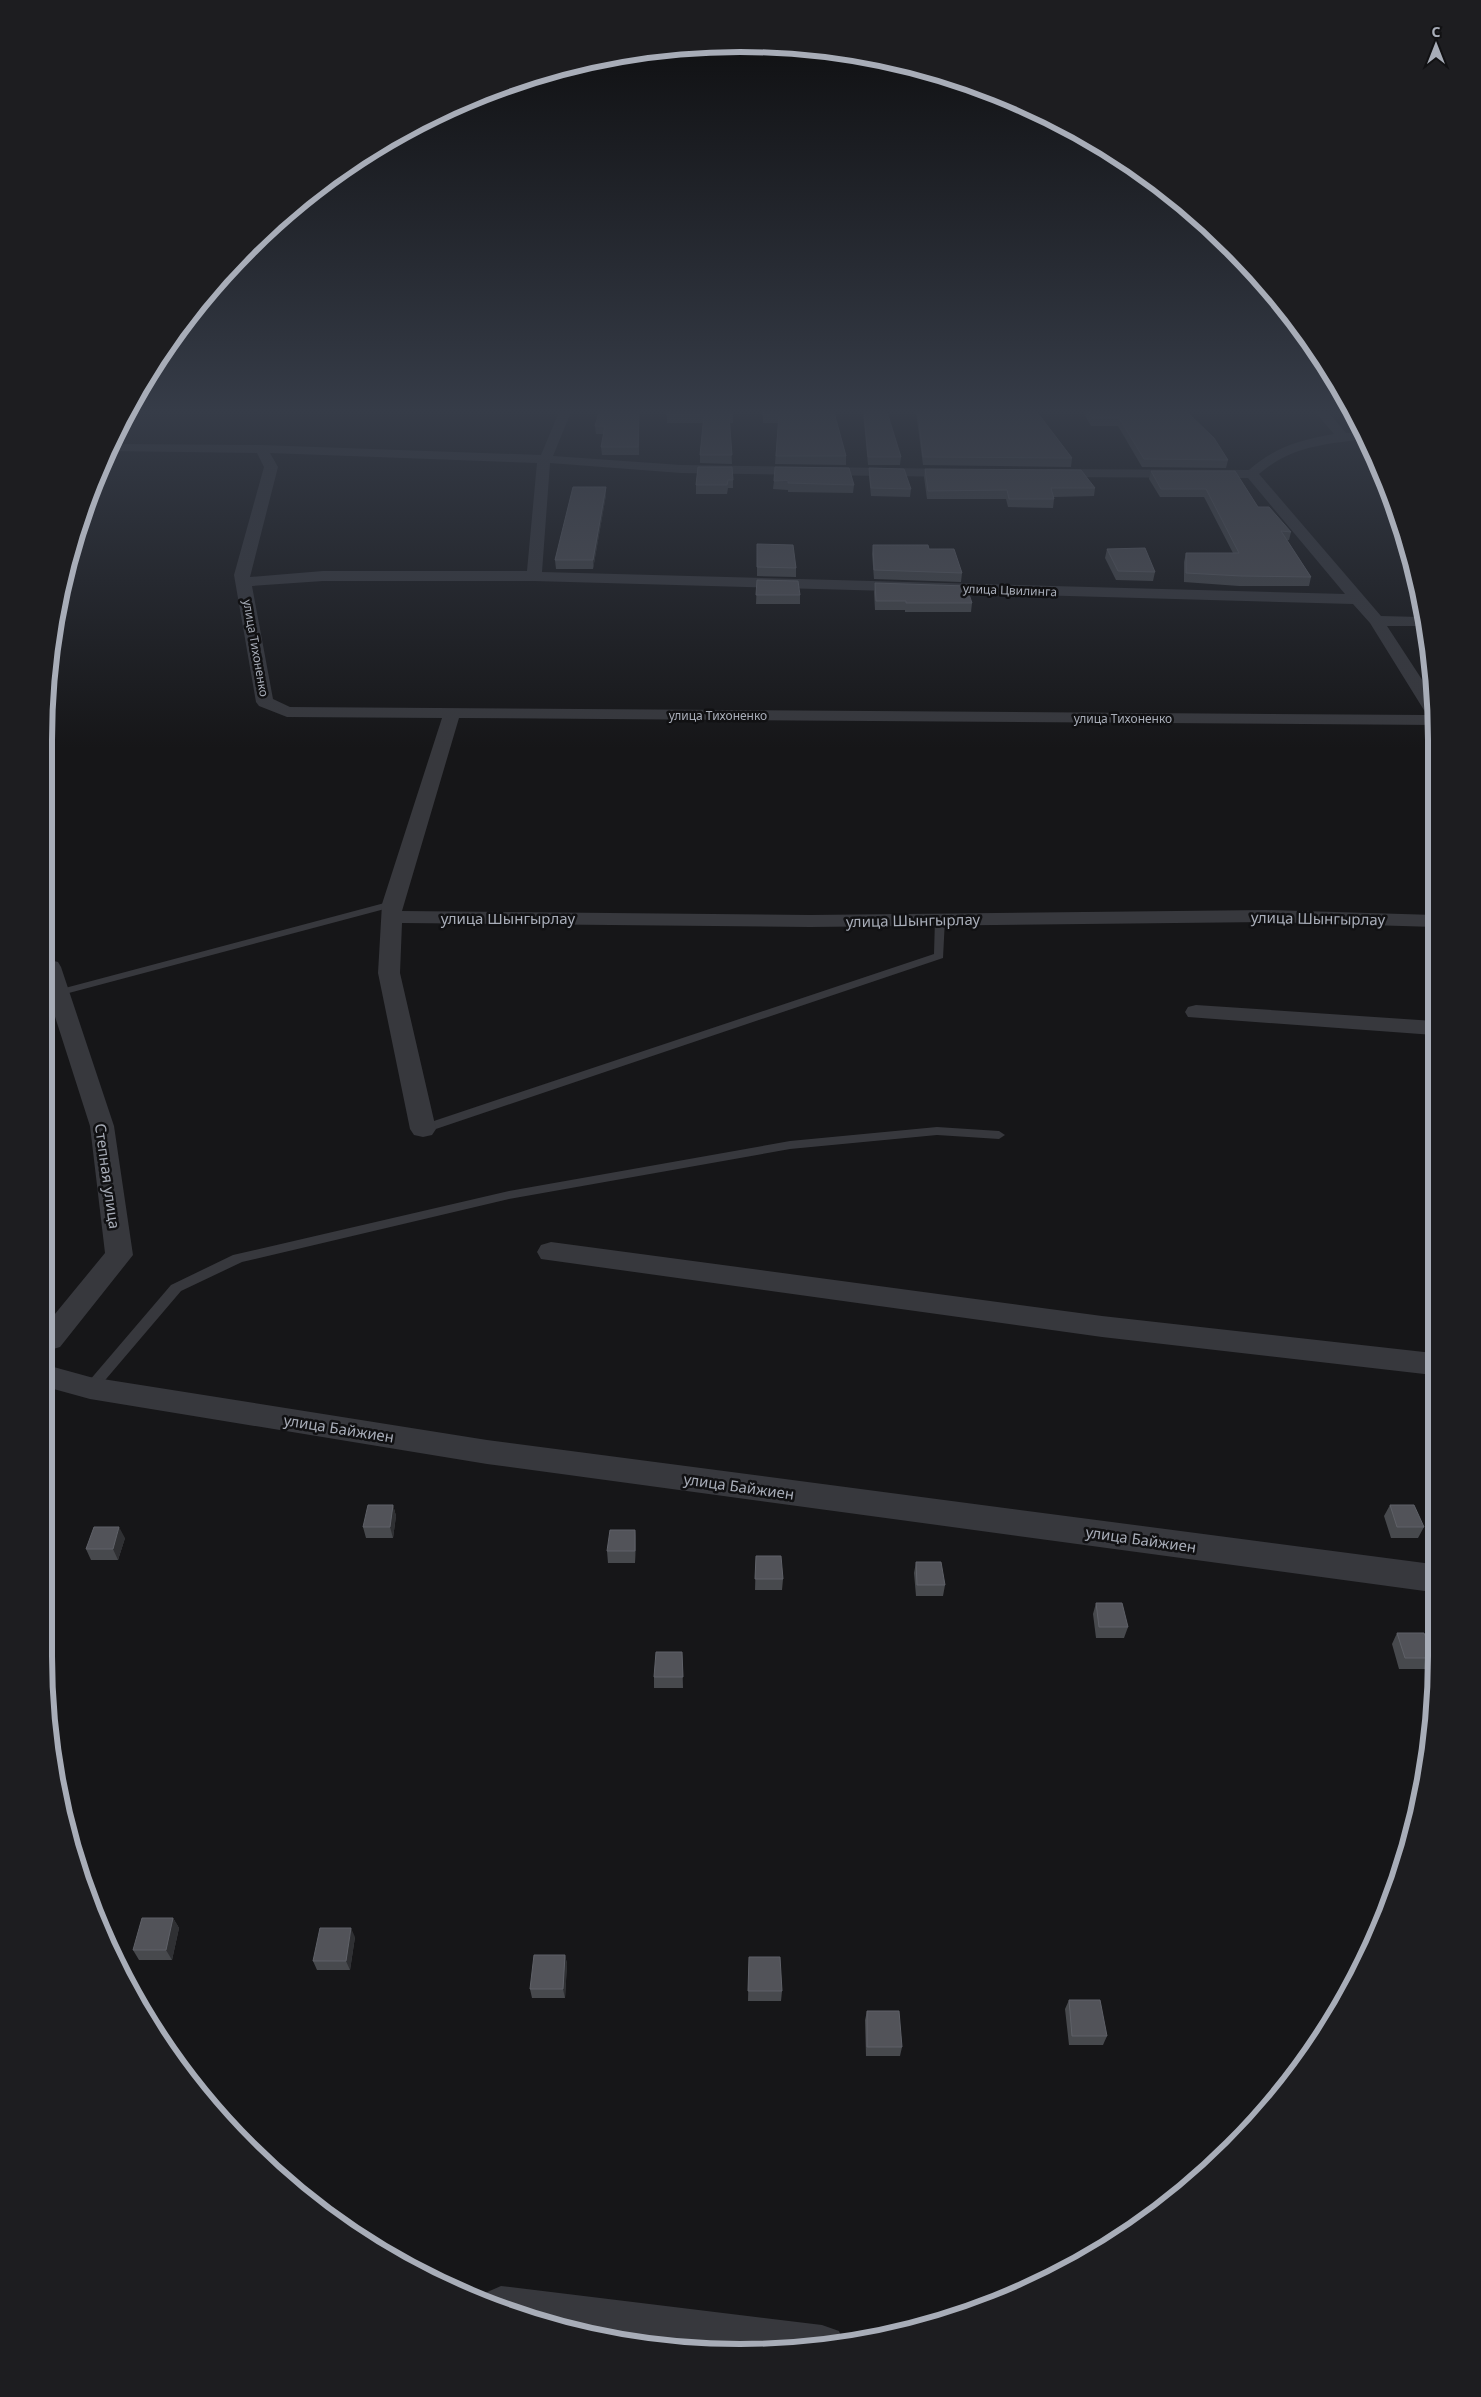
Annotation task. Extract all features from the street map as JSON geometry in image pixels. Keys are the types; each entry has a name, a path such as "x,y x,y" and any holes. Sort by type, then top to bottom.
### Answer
{"street":[{"name":"улица Тихоненко","path":"256,524 242,575 243,582 264,702 287,712 1428,720"},
{"path":"534,576 539,524"},
{"path":"1294,524 1376,622 1427,700"},
{"name":"улица Цвилинга","path":"243,582 323,576 534,576 1358,599"},
{"path":"1376,622 1418,622"},
{"path":"423,1129 389,973 392,911 452,714"},
{"name":"улица Шынгырлау","path":"392,911 810,921 1266,916 1428,922"},
{"name":"Степная улица","path":"52,980 54,994 102,1126 119,1255 52,1337"},
{"path":"1196,1012 1428,1028"},
{"path":"551,1252 1272,1347 1428,1363"},
{"name":"улица Байжиен","path":"52,1378 90,1388 487,1452 1428,1577"},
{"path":"537,2313 781,2343"}],"lane":[{"path":"54,994 392,911"},
{"path":"423,1129 939,956 940,919"},
{"path":"90,1388 176,1288 238,1258 509,1194 790,1145 937,1131 999,1135"}],"building":[{"path":"564,524 599,524 593,560 555,560"},
{"path":"1224,524 1284,524 1291,532 1281,531 1311,577 1186,573 1186,553 1239,553"},
{"path":"757,544 793,545 796,568 757,567"},
{"path":"873,545 928,545 929,549 954,549 962,573 874,570"},
{"path":"1145,548 1155,572 1118,571 1107,549"},
{"path":"757,580 798,581 800,595 756,595"},
{"path":"875,583 966,586 972,603 876,601"},
{"path":"368,1505 393,1505 390,1527 363,1527"},
{"path":"1390,1505 1414,1505 1424,1527 1397,1527"},
{"path":"94,1527 119,1527 113,1549 86,1549"},
{"path":"610,1530 635,1530 635,1551 607,1551"},
{"path":"756,1556 781,1556 783,1579 755,1579"},
{"path":"916,1562 941,1562 945,1585 917,1585"},
{"path":"1096,1603 1122,1603 1128,1627 1099,1627"},
{"path":"1397,1633 1424,1633 1428,1643 1428,1658 1405,1658"},
{"path":"656,1652 682,1652 683,1677 654,1677"},
{"path":"142,1918 173,1918 166,1950 133,1950"},
{"path":"320,1928 351,1928 346,1961 313,1961"},
{"path":"534,1955 565,1955 563,1989 530,1989"},
{"path":"749,1957 780,1957 782,1991 748,1991"},
{"path":"1069,2000 1100,2000 1107,2036 1072,2036"},
{"path":"867,2011 899,2011 902,2047 867,2047"}]}
